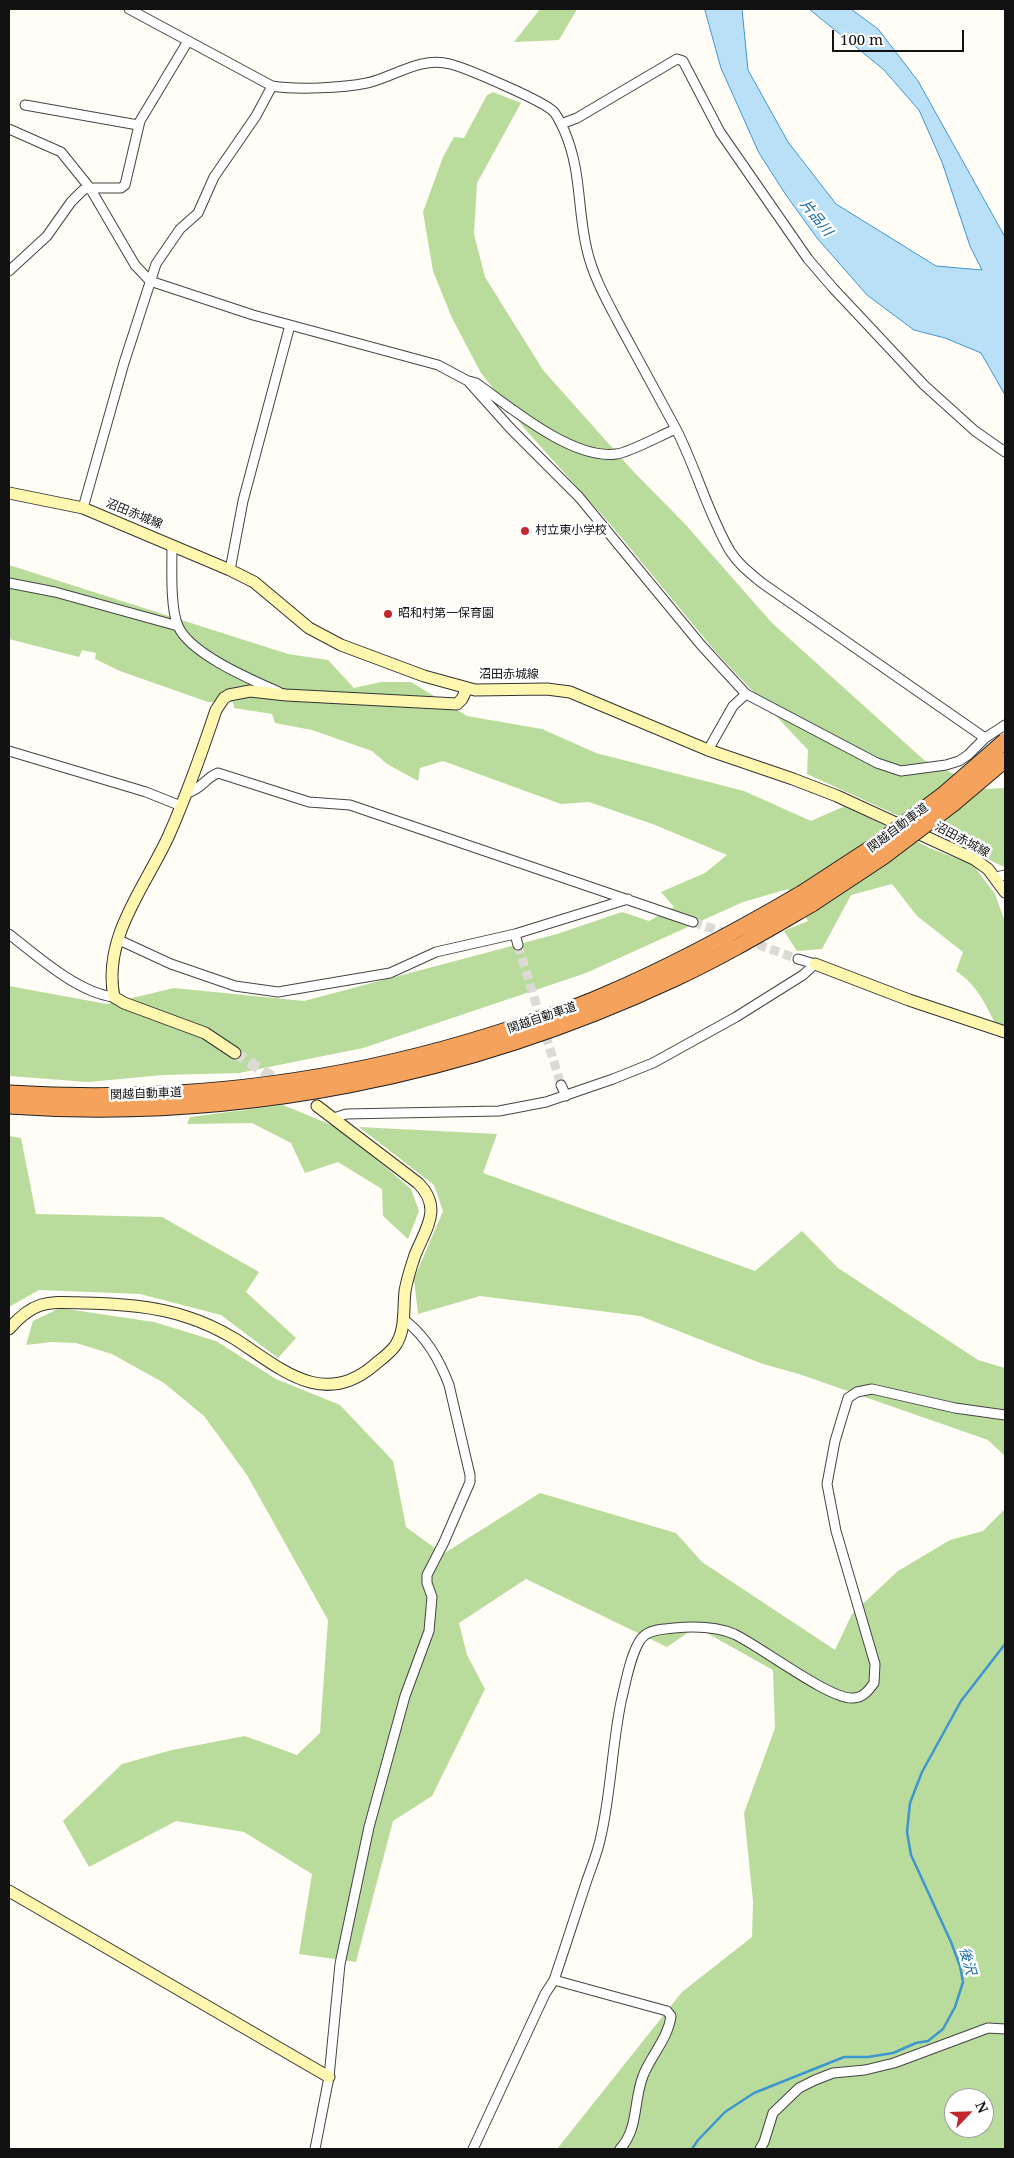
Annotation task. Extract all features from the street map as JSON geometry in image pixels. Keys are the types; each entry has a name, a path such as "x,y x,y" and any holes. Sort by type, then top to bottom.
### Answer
{"highway":[{"name":"関越自動車道","path":"9,1106 49,1109 190,1106 324,1091 455,1060 530,1037 607,1009 676,978 748,941 807,899 944,794 1005,741"},
{"name":"関越自動車道","path":"9,1093 118,1096 188,1093 288,1082 393,1062 452,1047 525,1024 600,997 807,899 883,857 954,804 1005,760"}],"street":[{"path":"129,9 272,86 287,88 355,85 429,62 443,63 462,68 536,101 554,112 576,161 587,249 596,280 676,429 730,552 741,565 762,583 985,738"},
{"path":"9,271 47,236 76,196 83,190 90,188 121,188 125,185 138,125 188,41"},
{"path":"561,124 577,118 677,59 683,61 720,132 808,259 832,288 924,384 975,431 1005,452"},
{"path":"83,508 124,363 156,264 180,229 198,213 214,177 256,116 272,86"},
{"path":"25,106 138,125"},
{"path":"9,129 61,152 90,188 135,265 150,281 253,315 438,365 468,381 476,383 534,426 558,439 591,452 617,454 676,429"},
{"path":"230,570 243,501 290,325"},
{"path":"468,381 511,429 578,497 701,645 746,694 776,712 877,764 901,771 946,765 958,761 968,755 985,738 1005,725"},
{"name":"沼田赤城線","path":"9,493 83,508 230,570 254,582 309,628 340,645 424,676 466,688 488,690 547,689 570,692 708,750 793,778 854,803 965,854 1001,876 1005,892"},
{"path":"172,545 174,610 178,626 186,638 213,659 244,677 286,695"},
{"path":"9,583 55,592 178,626"},
{"path":"114,997 112,969 130,908 168,836 187,793 216,710 224,698 229,695 250,691 286,695 457,704 462,699 466,688"},
{"path":"708,750 733,706 746,694"},
{"path":"9,751 146,792 181,806"},
{"path":"187,793 198,789 213,775 224,774 309,802 350,805 693,922"},
{"path":"119,940 171,964 235,986 278,992 390,973 436,952 515,934 628,899"},
{"path":"9,934 48,966 70,979 104,996 114,997 138,1010 205,1033 235,1054"},
{"path":"515,934 518,945"},
{"path":"798,959 909,1000 1005,1032"},
{"path":"334,1118 346,1114 499,1111 566,1096 653,1063 736,1017 803,975 815,964"},
{"path":"561,1085 566,1096"},
{"path":"9,1329 33,1307 48,1302 113,1304 151,1308 186,1316 211,1327 233,1338 273,1366 304,1381 324,1385 339,1383 367,1371 395,1346 404,1323 406,1290 410,1268 430,1219 431,1201 428,1193 418,1183 317,1106"},
{"path":"315,2149 329,2077 340,1964 369,1827 405,1696 429,1631 432,1597 427,1583 427,1575 444,1542 470,1482 470,1474 451,1394 439,1360 414,1328 407,1322 404,1323"},
{"path":"473,2149 545,1994 554,1980 601,1838 610,1789 617,1722 626,1681 639,1641 646,1634 660,1630 691,1626 709,1627 733,1634 767,1652 816,1684 852,1699 860,1697 874,1683 875,1664 836,1531 827,1484 835,1441 848,1398 857,1392 872,1389 955,1408 1005,1415"},
{"path":"9,1891 329,2077"},
{"path":"554,1980 667,2011 670,2016 663,2040 648,2062 642,2078 635,2104 634,2126 620,2149"},
{"path":"760,2149 773,2113 800,2088 815,2080 833,2073 865,2070 894,2064 988,2028 1005,2028"}],"green space":[{"path":"540,9 577,9 559,40 514,42"},
{"path":"493,92 521,103 477,183 474,234 485,277 543,370 633,471 685,524 772,623 924,760 986,789 1005,788 1005,867 969,848 807,774 808,750 714,650 611,525 524,428 481,373 452,318 433,271 423,212 443,157 454,137 464,138 487,95"},
{"path":"9,565 288,654 328,660 354,688 381,682 411,682 467,716 542,729 596,753 744,791 811,821 845,806 930,848 973,865 995,894 1005,922 1005,1025 995,1023 984,1001 969,982 956,971 963,952 917,916 892,884 851,895 822,949 797,951 784,931 808,921 788,889 743,902 586,973 363,1048 239,1073 163,1075 88,1082 9,1076 9,986 107,1004 174,988 304,1001 557,934 622,912 649,921 674,907 661,892 705,873 727,855 655,825 589,802 561,804 443,761 420,768 418,781 387,764 372,751 312,730 275,723 272,714 234,708 233,702 208,702 120,671 95,659 96,653 82,650 79,657 9,639"},
{"path":"283,1105 341,1129 411,1189 419,1211 408,1239 383,1216 382,1189 338,1162 305,1173 291,1143 252,1123 187,1124 190,1117"},
{"path":"359,1127 497,1134 483,1173 755,1271 802,1231 838,1268 978,1360 1005,1368 1005,1456 988,1440 799,1374 763,1364 640,1316 480,1296 418,1314 414,1279 443,1211 434,1185"},
{"path":"9,1136 21,1138 36,1214 162,1217 259,1272 246,1292 296,1338 278,1358 221,1315 140,1294 39,1290 9,1307"},
{"path":"60,1308 154,1322 216,1341 276,1379 340,1405 393,1461 406,1527 443,1554 540,1493 676,1533 702,1562 835,1650 852,1614 898,1571 950,1540 983,1531 1005,1509 1005,2149 557,2149 682,1992 752,1937 753,1901 744,1813 775,1728 773,1670 696,1627 667,1647 526,1579 459,1623 467,1655 485,1689 432,1796 393,1821 356,1962 299,1954 312,1874 244,1832 176,1821 89,1867 63,1821 122,1764 172,1750 245,1736 297,1755 320,1733 328,1620 247,1475 204,1416 164,1383 112,1354 76,1343 52,1342 26,1345 33,1321"}],"water":[{"name":"片品川","path":"705,9 742,9 748,70 788,142 836,204 936,266 982,270 970,246 942,162 919,110 883,69 809,9 851,9 878,29 918,81 1005,237 1005,395 981,353 945,338 914,330 867,295 817,238 759,153 721,68"}],"waterway":[{"name":"後沢","path":"692,2149 698,2140 725,2112 754,2093 844,2057 868,2057 893,2053 916,2043 928,2041 943,2029 955,2007 963,1982 960,1966 951,1942 911,1855 907,1832 910,1803 922,1772 961,1701 1005,1644"}],"tunnel":[{"path":"693,922 728,934"},
{"path":"745,940 798,959"},
{"path":"518,945 561,1085"},
{"path":"235,1053 282,1083"}],"place":[{"name":"村立東小学校","path":"525,531"},
{"name":"昭和村第一保育園","path":"388,614"}]}
